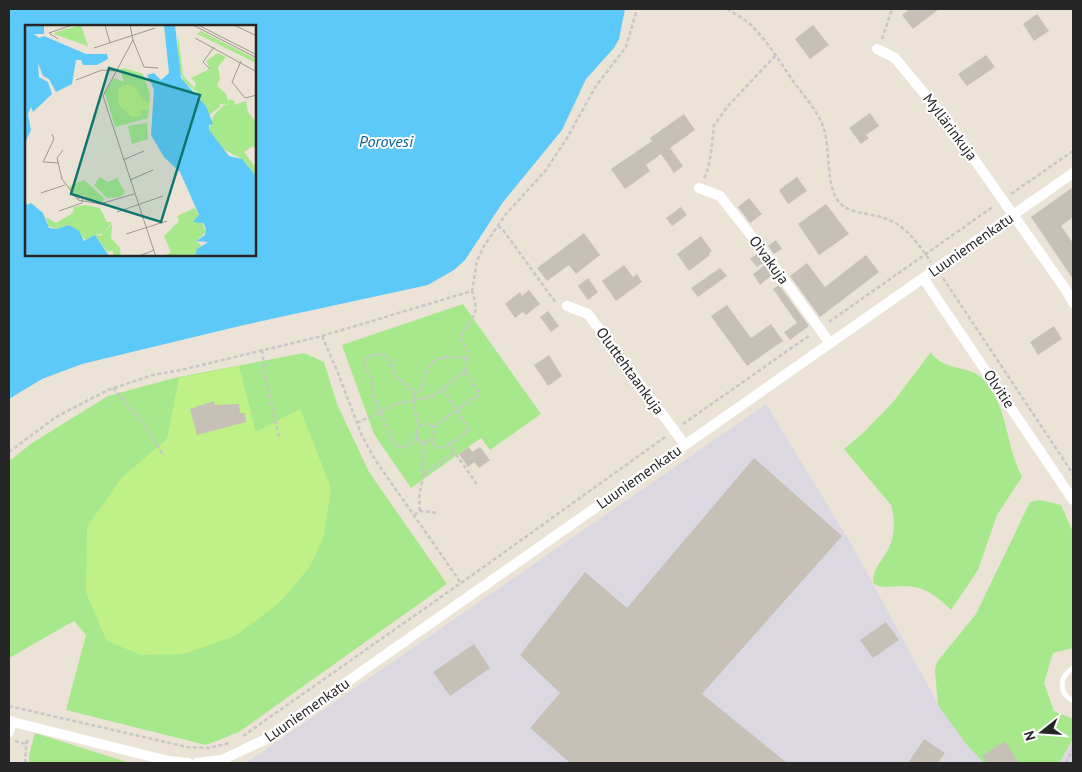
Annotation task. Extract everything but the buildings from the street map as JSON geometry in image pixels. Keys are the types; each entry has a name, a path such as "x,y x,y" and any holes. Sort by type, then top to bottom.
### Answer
{"street":[{"name":"Myllärinkuja","path":"877,49 895,58 948,122 1073,303"},
{"name":"Luuniemenkatu","path":"196,763 222,760 264,740 1073,173"},
{"name":"Oivakuja","path":"698,188 720,196 761,248 830,343"},
{"name":"Olvitie","path":"923,278 1073,500"},
{"name":"Oluttehtaankuja","path":"567,306 588,314 685,445"},
{"path":"9,732 10,721 169,762 188,763"}],"lane":[{"path":"1073,668 1064,676 1062,683 1063,690 1068,698 1073,701"}],"path":[{"path":"432,428 479,394 465,372 467,350 460,338 475,315 476,304 472,291 477,261 484,246 506,214 546,170 567,138 596,86 626,47 637,9"},
{"path":"727,9 751,25 776,55 815,111 824,127 833,193 838,201 846,209 886,218 915,240 1073,474"},
{"path":"877,49 884,35 892,9"},
{"path":"698,188 707,174 714,125 728,106 776,55"},
{"path":"1012,194 1073,151"},
{"path":"1018,189 1021,194"},
{"path":"9,706 187,747 218,746 244,736 462,583 674,430 997,204"},
{"path":"990,209 993,213"},
{"path":"498,226 503,230 556,304 567,306"},
{"path":"9,452 56,417 114,388 153,375 322,336 472,291"},
{"path":"322,336 357,423 376,461 462,583"},
{"path":"262,350 265,376 279,438"},
{"path":"418,438 406,447 399,448 392,440 381,411 372,395 372,378 364,366 364,362 372,356 382,354 386,356 395,374 408,384 413,395 416,418 420,426"},
{"path":"413,395 422,390 427,370 438,359 454,357 467,359"},
{"path":"357,423 396,404 433,396 465,372"},
{"path":"114,388 143,423 164,456"},
{"path":"430,440 438,449 441,449 468,431 465,422 443,389"},
{"path":"427,424 434,433 430,440 424,442 418,438 416,432 420,426 427,424"},
{"path":"420,511 419,498 423,475 424,442"},
{"path":"449,444 478,486"},
{"path":"423,475 455,453"},
{"path":"414,515 420,511 439,513"},
{"path":"25,763 26,744 30,734"},
{"path":"9,739 26,744"},
{"path":"1066,763 1073,749"}],"shaded area":[{"path":"766,404 852,545 939,706 966,744 984,763 246,763"},
{"path":"1073,739 1073,763 1059,763 1071,744"}],"green space":[{"path":"463,304 541,414 490,450 481,438 411,488 374,434 342,345"},
{"path":"931,352 942,363 978,375 992,390 998,402 1022,477 997,515 978,570 951,610 941,600 923,589 909,586 884,587 874,584 874,574 889,548 892,537 894,521 891,505 844,449 864,432 894,401"},
{"path":"304,353 324,362 337,404 369,472 447,584 239,732 206,745 66,710 86,635 74,621 9,658 9,461 32,443 108,396 174,378"},
{"path":"239,366 256,432 300,409 331,488 324,536 309,568 278,604 235,636 184,654 141,655 107,641 86,593 87,527 122,477 167,439 179,378"},
{"path":"1040,500 1061,505 1073,532 1073,648 1053,653 1044,683 1054,711 1073,719 1073,739 1059,763 984,763 966,744 938,705 935,671 937,662 976,614 1030,502"},
{"path":"35,733 130,763 29,763 29,755"}],"water":[{"name":"Porovesi","path":"9,9 625,9 619,39 614,48 586,79 562,130 503,202 465,260 454,270 428,285 244,325 82,364 42,379 9,399"}]}
